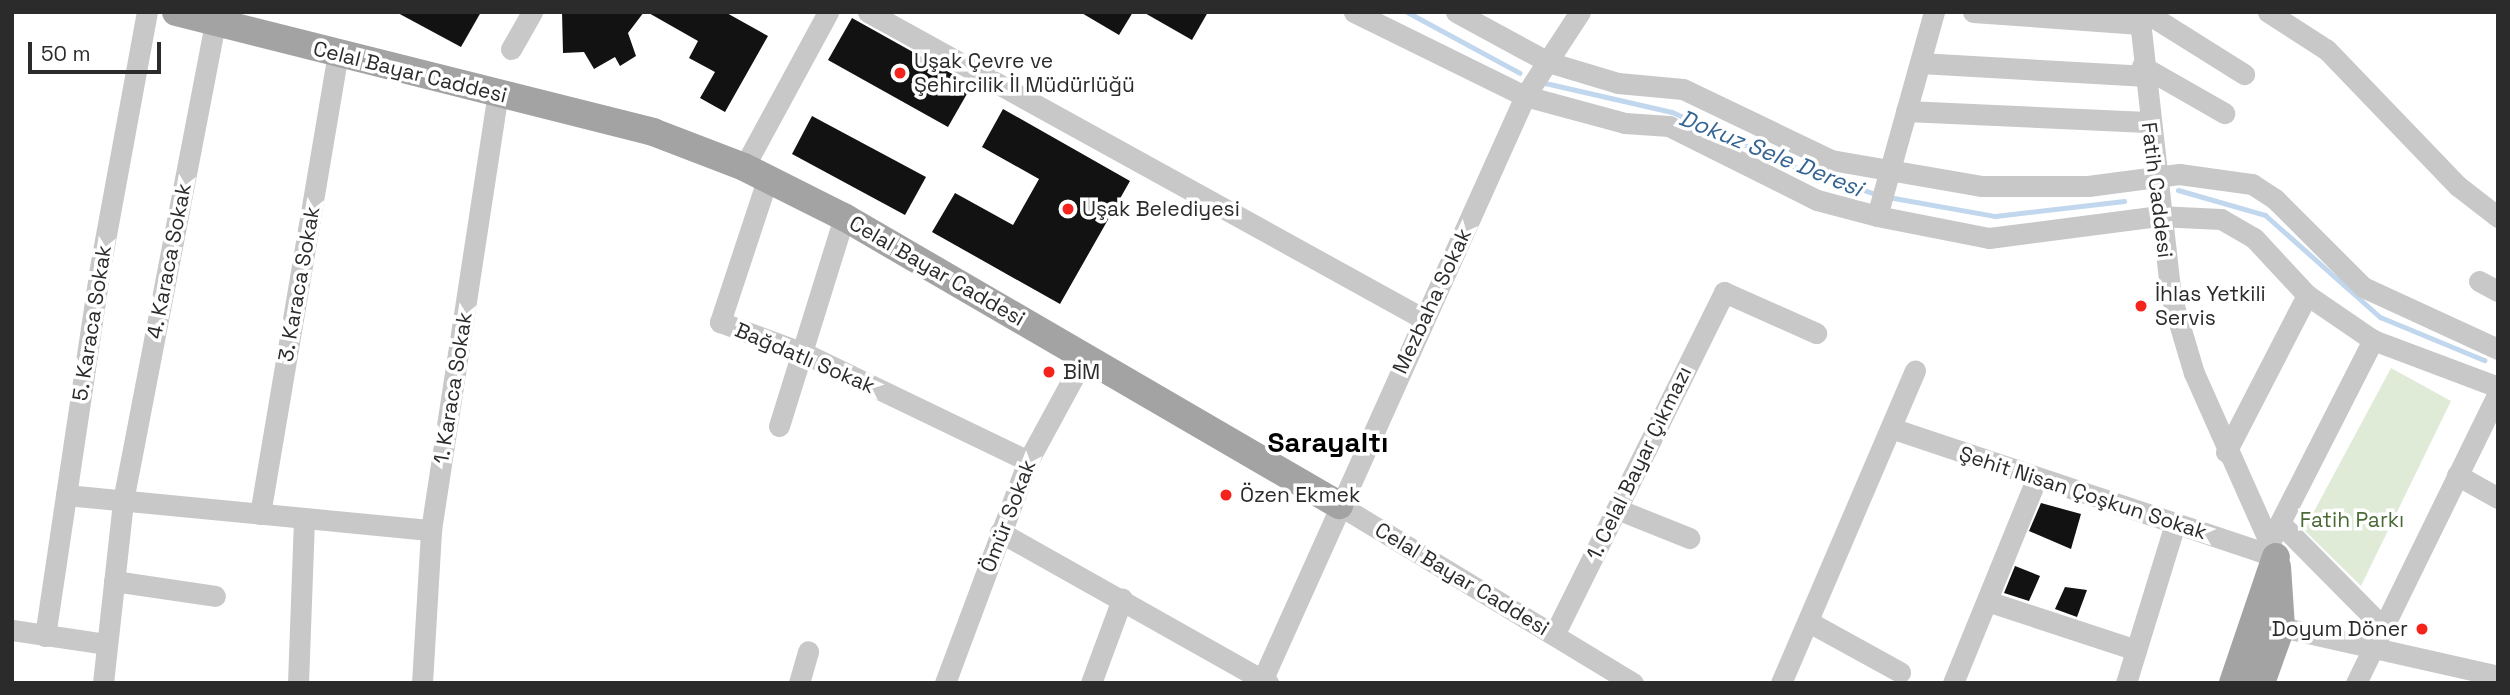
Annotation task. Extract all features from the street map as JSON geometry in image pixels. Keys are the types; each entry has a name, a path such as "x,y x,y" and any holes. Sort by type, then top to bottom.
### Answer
{"main road":[{"name":"Celal Bayar Caddesi","path":"176,12 653,132 756,172 844,217 1339,505"},
{"name":"Fatih Caddesi","path":"2261,683 2281,626 2276,540"},
{"path":"2233,683 2276,540"}],"street":[{"name":"5. Karaca Sokak","path":"45,636 147,12"},
{"path":"511,49 533,12"},
{"path":"756,172 828,12"},
{"path":"869,12 1424,319"},
{"path":"1354,12 1525,96 1625,123 1669,125 1817,200 1989,237 2158,216 2221,219 2254,238 2307,295 2373,340 2498,387"},
{"path":"1455,12 1548,62 1618,83 1683,89 1831,160 1888,178 2021,188 2152,174 2252,184 2275,199 2363,287 2498,349"},
{"name":"Mezbaha Sokak","path":"1262,682 1339,505 1525,96 1580,12"},
{"path":"1878,212 1934,12"},
{"path":"1973,12 2141,16 2244,74"},
{"path":"2268,12 2327,50 2458,186 2498,217"},
{"name":"Fatih Caddesi","path":"2141,16 2152,174 2171,296 2226,452 2276,540"},
{"name":"4. Karaca Sokak","path":"103,683 123,501 215,22"},
{"name":"3. Karaca Sokak","path":"260,514 338,54"},
{"path":"1920,63 2143,71 2224,113"},
{"name":"1. Karaca Sokak","path":"422,683 431,530 498,94"},
{"path":"1906,111 2147,122"},
{"name":"Bağdatlı Sokak","path":"756,172 720,322 806,354 1028,461"},
{"path":"779,425 806,354 844,217"},
{"name":"1. Celal Bayar Çıkmazı","path":"1554,635 1724,292 1816,333"},
{"path":"2226,452 2307,295"},
{"path":"2373,340 2276,540 2381,625"},
{"name":"Ömür Sokak","path":"945,683 1028,461 1085,356"},
{"path":"1781,683 1915,370"},
{"path":"2356,683 2370,647 2498,393"},
{"name":"Şehit Nisan Çoşkun Sokak","path":"1891,429 2175,524 2276,540"},
{"path":"2457,475 2498,498"},
{"path":"1953,683 2037,478"},
{"path":"66,495 431,530"},
{"name":"Celal Bayar Caddesi","path":"1339,505 1633,683"},
{"path":"1617,509 1689,538"},
{"path":"298,683 304,518"},
{"path":"2126,683 2175,524"},
{"path":"1000,532 1122,599 1262,682"},
{"path":"114,581 215,596"},
{"path":"1091,683 1122,599"},
{"path":"1987,601 2136,650"},
{"path":"1809,622 1900,672"},
{"path":"2281,626 2498,676"},
{"path":"12,630 107,645"},
{"path":"799,683 808,652"}],"green space":[{"name":"Fatih Parkı","path":"2391,368 2451,401 2361,586 2304,530"}],"building":[{"path":"396,12 481,12 461,47"},
{"path":"562,12 644,12 628,33 636,56 620,66 615,57 594,69 584,52 563,53"},
{"path":"647,12 725,12 768,36 725,112 700,98 715,72 689,58 698,41"},
{"path":"1080,12 1133,12 1119,35"},
{"path":"1143,12 1208,12 1192,40"},
{"name":"Uşak Çevre ve Şehircilik İl Müdürlüğü","path":"852,18 972,85 948,127 828,60"},
{"name":"Uşak Belediyesi","path":"1003,109 1130,181 1060,304 932,232 955,193 1013,225 1039,179 982,147"},
{"path":"812,116 926,177 905,215 792,154"},
{"path":"2041,503 2081,514 2071,549 2029,531"},
{"path":"2015,566 2040,576 2029,601 2004,593"},
{"path":"2065,587 2087,590 2077,617 2055,609"}],"waterway":[{"name":"Dokuz Sele Deresi","path":"1407,12 1520,73"},
{"name":"Dokuz Sele Deresi","path":"1545,83 1672,112 1789,165 1878,195"},
{"name":"Dokuz Sele Deresi","path":"2178,190 2265,215 2380,317 2484,360"},
{"name":"Dokuz Sele Deresi","path":"1888,197 1995,216 2124,201"}],"place":[{"name":"Uşak Çevre ve Şehircilik İl Müdürlüğü","path":"900,73"},
{"name":"Uşak Belediyesi","path":"1068,209"},
{"name":"İhlas Yetkili Servis","path":"2141,306"},
{"name":"BİM","path":"1049,372"},
{"name":"Özen Ekmek","path":"1226,495"},
{"name":"Doyum Döner","path":"2422,629"}],"district":[{"name":"Sarayaltı","path":"1328,442"}]}
